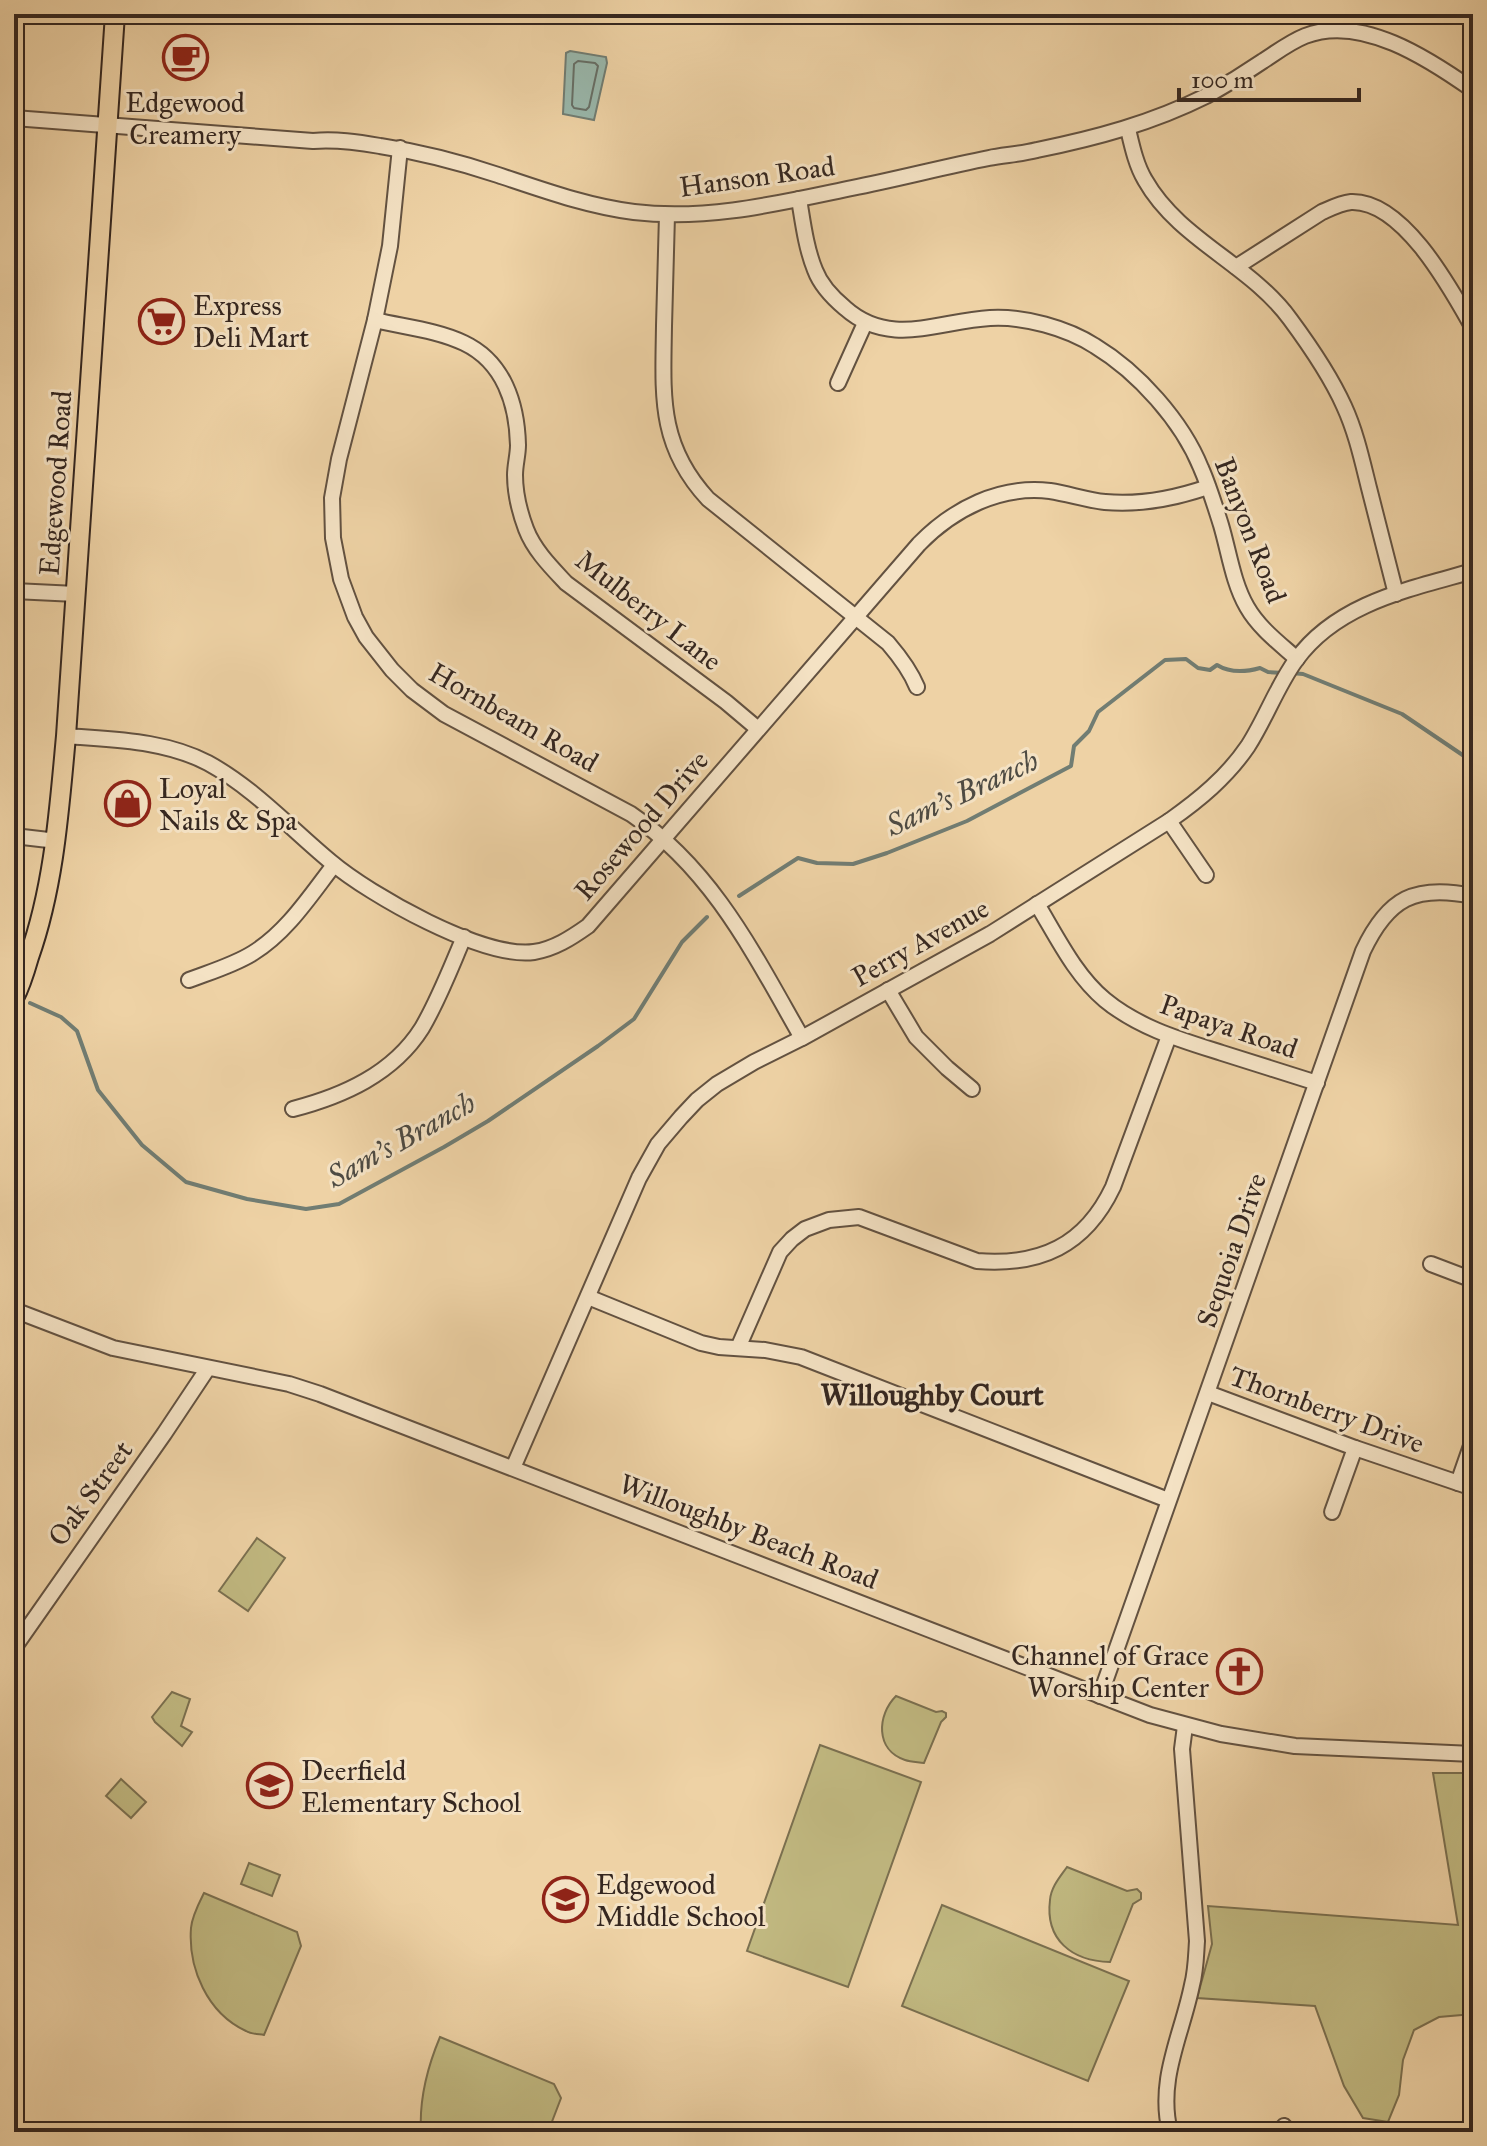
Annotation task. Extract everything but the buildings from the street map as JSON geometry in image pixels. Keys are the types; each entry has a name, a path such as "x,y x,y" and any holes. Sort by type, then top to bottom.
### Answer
{"main road":[{"name":"Edgewood Road","path":"14,998 36,939 57,841 115,14"}],"street":[{"name":"Hanson Road","path":"14,118 331,140 400,148 466,165 580,202 667,215 727,212 799,199 1128,129 1212,92 1303,37 1335,30 1374,36 1437,65 1473,90"},
{"path":"1128,129 1144,178 1156,197 1172,216 1261,288 1287,315 1331,381 1360,452 1396,594"},
{"name":"Hornbeam Road","path":"400,148 390,246 332,498 333,538 341,579 355,617 366,637 392,670 444,714 631,814 688,862 723,905 802,1038"},
{"name":"Banyon Road","path":"799,199 815,270 823,286 865,323 895,331 992,318 1017,319 1044,325 1092,343 1141,381 1161,404 1202,468 1246,606 1261,626 1297,659"},
{"path":"1236,267 1322,212 1351,202 1363,204 1390,215 1403,227 1432,260 1473,328"},
{"path":"667,215 663,397 672,440 683,466 708,499 888,643 912,674 917,687"},
{"name":"Mulberry Lane","path":"375,320 466,343 487,360 498,372 511,397 516,417 518,447 515,477 519,501 527,531 546,561 566,583 758,729"},
{"path":"838,383 865,323"},
{"name":"Rosewood Drive","path":"66,736 156,744 184,752 239,783 334,865 369,889 441,929 493,948 532,952 550,948 588,926 930,532 948,518 986,499 1030,490 1105,502 1140,501 1208,487"},
{"name":"Perry Avenue","path":"513,1468 639,1178 658,1144 697,1100 754,1062 990,934 1169,821 1197,801 1233,765 1249,745 1297,659 1320,636 1357,609 1473,571"},
{"path":"14,591 76,594"},
{"path":"1169,821 1206,875"},
{"path":"14,836 57,841"},
{"path":"189,980 251,954 264,945 280,932 334,865"},
{"name":"Sequoia Drive","path":"1100,1696 1374,927 1385,914 1413,895 1451,892 1473,896"},
{"name":"Papaya Road","path":"1037,904 1086,980 1104,1000 1134,1020 1169,1036 1317,1083"},
{"path":"293,1109 340,1095 364,1083 399,1056 420,1031 464,937"},
{"path":"888,990 916,1037 972,1089"},
{"path":"738,1348 780,1252 805,1229 829,1220 859,1217 986,1262 1033,1258 1066,1245 1093,1222 1103,1208 1169,1036"},
{"path":"1431,1264 1473,1280"},
{"path":"588,1297 701,1343 801,1357 1168,1500"},
{"name":"Willoughby Beach Road","path":"14,1310 113,1348 289,1384 320,1394 1100,1696 1185,1726 1295,1746 1473,1754"},
{"name":"Oak Street","path":"14,1648 208,1368"},
{"name":"Thornberry Drive","path":"1208,1393 1466,1486"},
{"path":"1466,1486 1473,1440"},
{"path":"1332,1512 1355,1448"},
{"path":"1170,2132 1165,2090 1192,1985 1197,1941 1182,1749 1185,1726"}],"shaded area":[{"path":"257,1538 285,1558 248,1611 219,1591"},
{"path":"172,1692 190,1699 181,1726 192,1732 182,1746 152,1717"},
{"path":"896,1696 946,1713 924,1763 907,1761 895,1755 884,1740 885,1713"},
{"path":"820,1745 921,1782 848,1987 747,1951"},
{"path":"1433,1773 1473,1773 1473,2014 1439,2017 1414,2030 1403,2060 1399,2095 1388,2122 1363,2118 1344,2086 1315,2006 1197,1998 1212,1944 1208,1906 1458,1925"},
{"path":"121,1779 146,1802 131,1818 106,1796"},
{"path":"249,1863 280,1875 272,1896 241,1884"},
{"path":"1067,1867 1127,1891 1137,1889 1141,1893 1141,1899 1133,1904 1110,1962 1084,1958 1073,1952 1064,1946 1052,1926 1051,1895"},
{"path":"204,1893 297,1932 301,1946 264,2035 248,2032 232,2023 203,1988 193,1958 191,1928"},
{"path":"942,1905 1129,1981 1088,2081 902,2006"},
{"path":"440,2037 554,2084 561,2098 548,2132 421,2132 425,2083"}],"water":[{"path":"566,53 606,57 594,120 563,114"}],"waterway":[{"name":"Sam's Branch","path":"739,896 798,858 817,863 853,864 887,853 967,821 1071,766 1074,746 1089,731 1098,712 1165,660 1186,659 1198,668 1210,670 1217,665 1233,671 1260,668 1283,673"},
{"name":"Sam's Branch","path":"1291,673 1303,674 1402,714 1473,760"},
{"name":"Sam's Branch","path":"30,1003 61,1017 77,1031 98,1090 142,1145 186,1182 247,1199 306,1209 339,1204 444,1147 598,1046 634,1019 682,942 707,917"}],"place":[{"name":"Edgewood Creamery","path":"185,57"},
{"name":"Express Deli Mart","path":"162,321"},
{"name":"Loyal Nails & Spa","path":"128,804"},
{"name":"Channel of Grace Worship Center","path":"1240,1671"},
{"name":"Deerfield Elementary School","path":"270,1786"},
{"name":"Edgewood Middle School","path":"565,1900"}],"district":[{"name":"Willoughby Court","path":"932,1395"}]}
